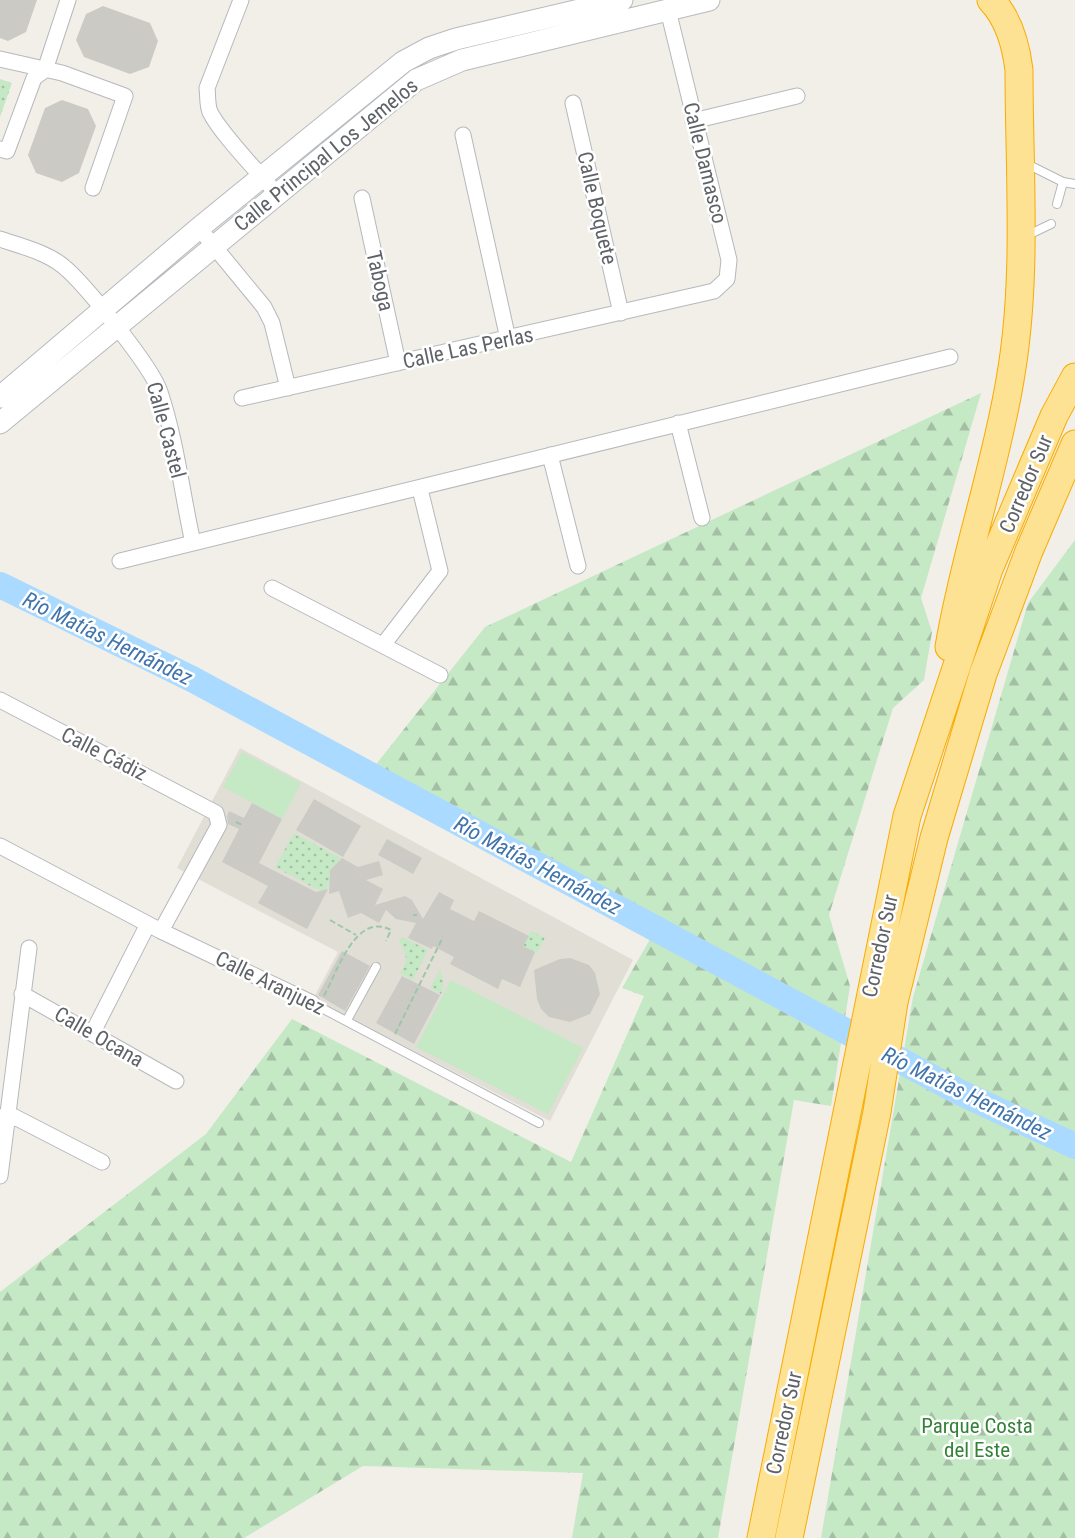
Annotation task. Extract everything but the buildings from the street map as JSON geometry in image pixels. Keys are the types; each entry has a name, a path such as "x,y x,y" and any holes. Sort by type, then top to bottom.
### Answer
{"highway":[{"path":"935,729 956,606 1010,381 1017,312 1019,159 1017,51 1009,26 991,0"},
{"name":"Corredor Sur","path":"760,1538 851,1100 870,990 908,816 989,569 1054,416 1075,377"},
{"name":"Corredor Sur","path":"789,1538 877,1112 894,1002 934,838 983,674 1029,551 1075,444"}],"main road":[{"name":"Calle Principal Los Jemelos","path":"0,397 261,176 404,62 429,48 456,39 622,0"},
{"name":"Calle Principal Los Jemelos","path":"0,423 276,193 416,80 437,69 664,3 709,0"}],"street":[{"path":"0,149 7,151 34,78 45,70 68,0"},
{"path":"241,0 207,88 208,101 210,111 218,123 276,193"},
{"name":"Calle Damasco","path":"664,3 729,260 727,279 714,291 694,298"},
{"path":"0,59 45,70 125,96 93,188"},
{"path":"693,121 797,96"},
{"name":"Calle Boquete","path":"573,104 621,313"},
{"path":"463,135 508,339"},
{"name":"Taboga","path":"362,198 398,363"},
{"path":"199,228 264,307 272,323 288,388"},
{"name":"Calle Castel","path":"0,239 46,256 63,266 103,310 147,367 160,391 193,543"},
{"name":"Calle Las Perlas","path":"242,398 694,298"},
{"path":"120,561 950,357"},
{"path":"678,423 702,518"},
{"path":"550,455 578,566"},
{"path":"383,645 440,571 420,489"},
{"path":"272,588 440,675"},
{"name":"Calle Cádiz","path":"0,700 216,813 219,825 154,927"},
{"name":"Calle Aranjuez","path":"0,846 154,927 317,1001"},
{"path":"93,1032 154,927"},
{"path":"0,1176 29,948"},
{"name":"Calle Ocana","path":"22,994 93,1032 176,1081"},
{"path":"8,1113 102,1162"}],"lane":[{"path":"1019,159 1064,182 1075,184"},
{"path":"1057,204 1064,182"},
{"path":"1019,240 1051,224"},
{"path":"347,1020 376,967"},
{"name":"Calle Aranjuez","path":"317,1001 347,1020 539,1123"}],"path":[{"path":"236,822 242,825"},
{"path":"330,920 356,935"},
{"path":"317,1001 356,935 368,927 382,926 391,930 386,941"},
{"path":"395,1034 443,937"}],"shaded area":[{"path":"240,748 633,960 550,1121 313,999 338,952 177,868"}],"green space":[{"path":"0,79 12,83 0,117"},
{"path":"981,393 921,598 932,632 924,680 893,708 829,915 850,986 831,1106 794,1100 718,1538 572,1538 583,1473 363,1466 244,1538 0,1538 0,1292 206,1134 292,1019 571,1162 644,996 622,988 657,927 370,772 485,627"},
{"name":"Parque Costa del Este","path":"1075,540 1075,1538 821,1538 913,997 1028,603"},
{"path":"242,752 301,783 282,819 223,787"},
{"path":"294,833 341,858 330,870 329,883 324,893 275,867"},
{"path":"531,931 545,938 537,953 523,946"},
{"path":"402,937 428,950 413,980 400,973 406,961 399,942"},
{"path":"440,969 444,985 441,994 430,988"},
{"path":"451,980 583,1048 548,1114 416,1047"}],"waterway":[{"name":"Río Matías Hernández","path":"0,585 192,679 959,1092 1075,1146"}]}
